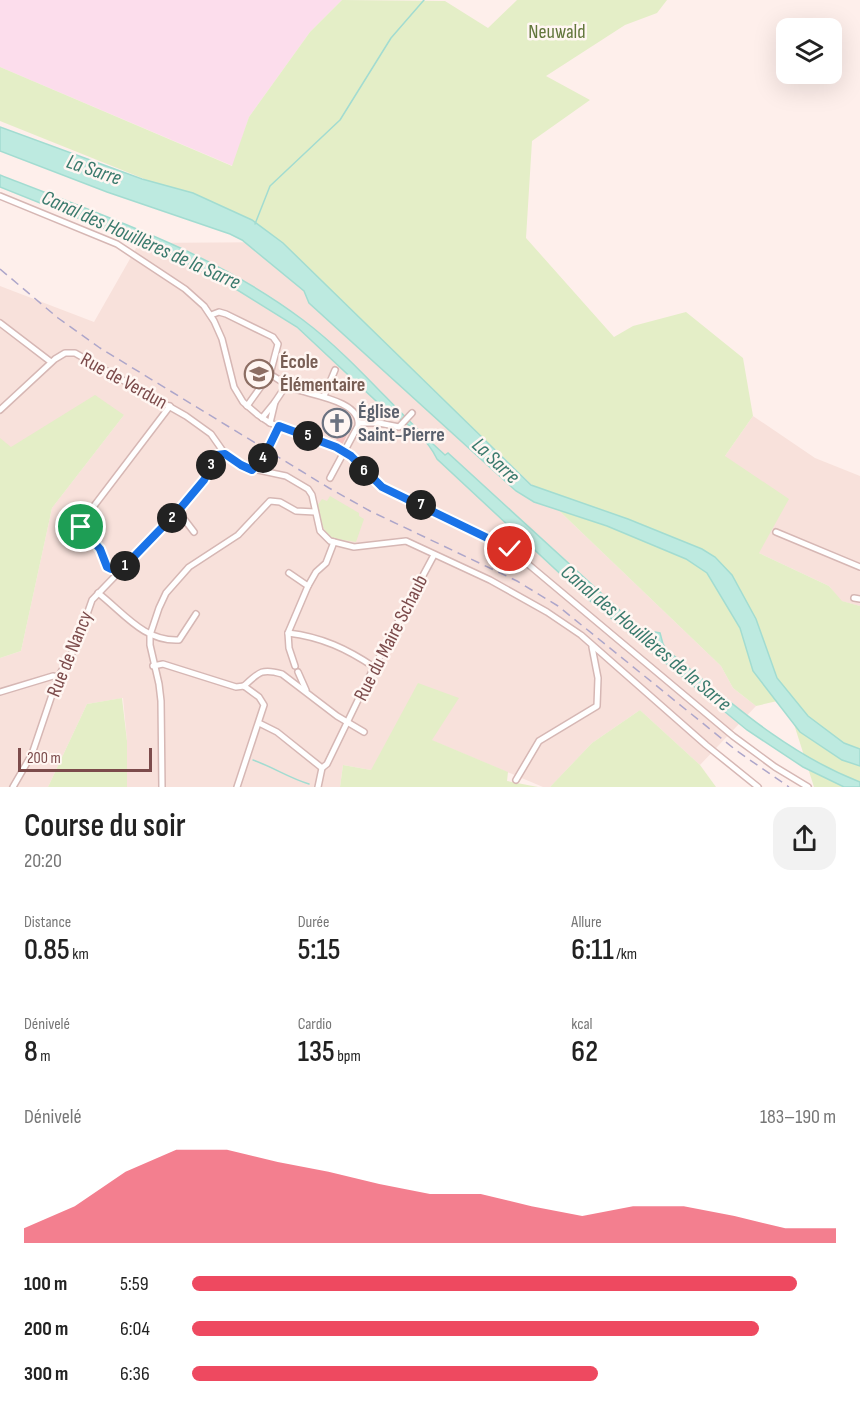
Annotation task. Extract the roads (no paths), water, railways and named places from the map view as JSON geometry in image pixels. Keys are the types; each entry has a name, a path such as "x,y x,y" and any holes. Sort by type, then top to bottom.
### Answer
{"street":[{"path":"0,196 123,248 185,289 211,315 222,339 232,382 247,406 262,418 332,445 345,452 382,487 483,534 518,554 748,748 808,787"},
{"path":"211,315 224,313 273,337 278,344 270,374 247,406"},
{"name":"Rue de Verdun","path":"0,323 51,362 65,353 79,354 170,406 200,426 216,441 222,454"},
{"path":"0,410 51,362"},
{"path":"324,396 335,370"},
{"path":"270,374 294,389 324,396 355,414 359,423 330,478"},
{"path":"262,418 287,384"},
{"path":"270,423 275,402"},
{"path":"123,568 107,567 100,549 81,527 82,520 170,406"},
{"path":"359,423 400,426 411,414"},
{"path":"252,470 262,460 279,426"},
{"path":"222,454 252,470 286,476 308,489 312,495 322,535 334,542 354,547 403,541 490,580 548,612 573,629 706,746 758,787"},
{"name":"Rue de Nancy","path":"14,787 32,754 58,678 76,646 89,606 100,590 178,511 222,454"},
{"path":"261,471 262,460"},
{"path":"162,787 161,700 150,652 150,633 166,592 189,567 238,535 270,501 280,502 296,511 315,512"},
{"path":"178,511 194,532"},
{"path":"776,532 860,567"},
{"path":"295,666 289,648 288,633 308,586 316,572 326,563 334,542"},
{"name":"Rue du Maire Schaub","path":"322,768 327,764 374,668 434,555"},
{"path":"289,573 308,586"},
{"path":"100,590 106,598 150,633 170,640 178,640 196,614"},
{"path":"288,633 308,635 334,643 374,668"},
{"path":"516,780 539,741 597,706 599,696 597,662 591,646"},
{"path":"153,666 163,664 236,687 244,686 260,671 272,670 282,674 337,716 364,732"},
{"path":"298,672 307,692"},
{"path":"0,692 53,676 58,678"},
{"path":"237,787 264,705 259,697 244,686"},
{"path":"259,723 277,732 322,768 318,787"}],"water":[{"name":"La Sarre","path":"0,127 142,179 193,193 252,220 283,243 531,485 628,519 702,549 715,557 732,575 756,619 777,678 808,716 844,743 860,749 860,766 842,760 800,732 753,671 740,628 707,573 686,559 607,526 534,502 516,491 309,303 304,291 242,240 0,151"},
{"name":"Canal des Houillères de la Sarre","path":"0,175 157,237 195,255 232,274 303,320 341,352 445,455 448,453 635,624 644,630 660,633 667,650 758,724 807,756 860,782 860,787 844,787 803,767 747,730 583,595 437,459 417,432 389,413 297,327 223,281 150,247 0,187"}],"waterway":[{"path":"255,224 270,186 340,120 391,38 424,0"},
{"path":"253,760 309,784"}],"railway":[{"path":"0,269 58,318 100,348 329,488 370,511 517,581 558,606 737,751 789,787"}],"place":[{"name":"École Élémentaire","path":"259,374"},
{"name":"Église Saint-Pierre","path":"337,423"}],"park label":[{"name":"Neuwald","path":"557,32"}]}
